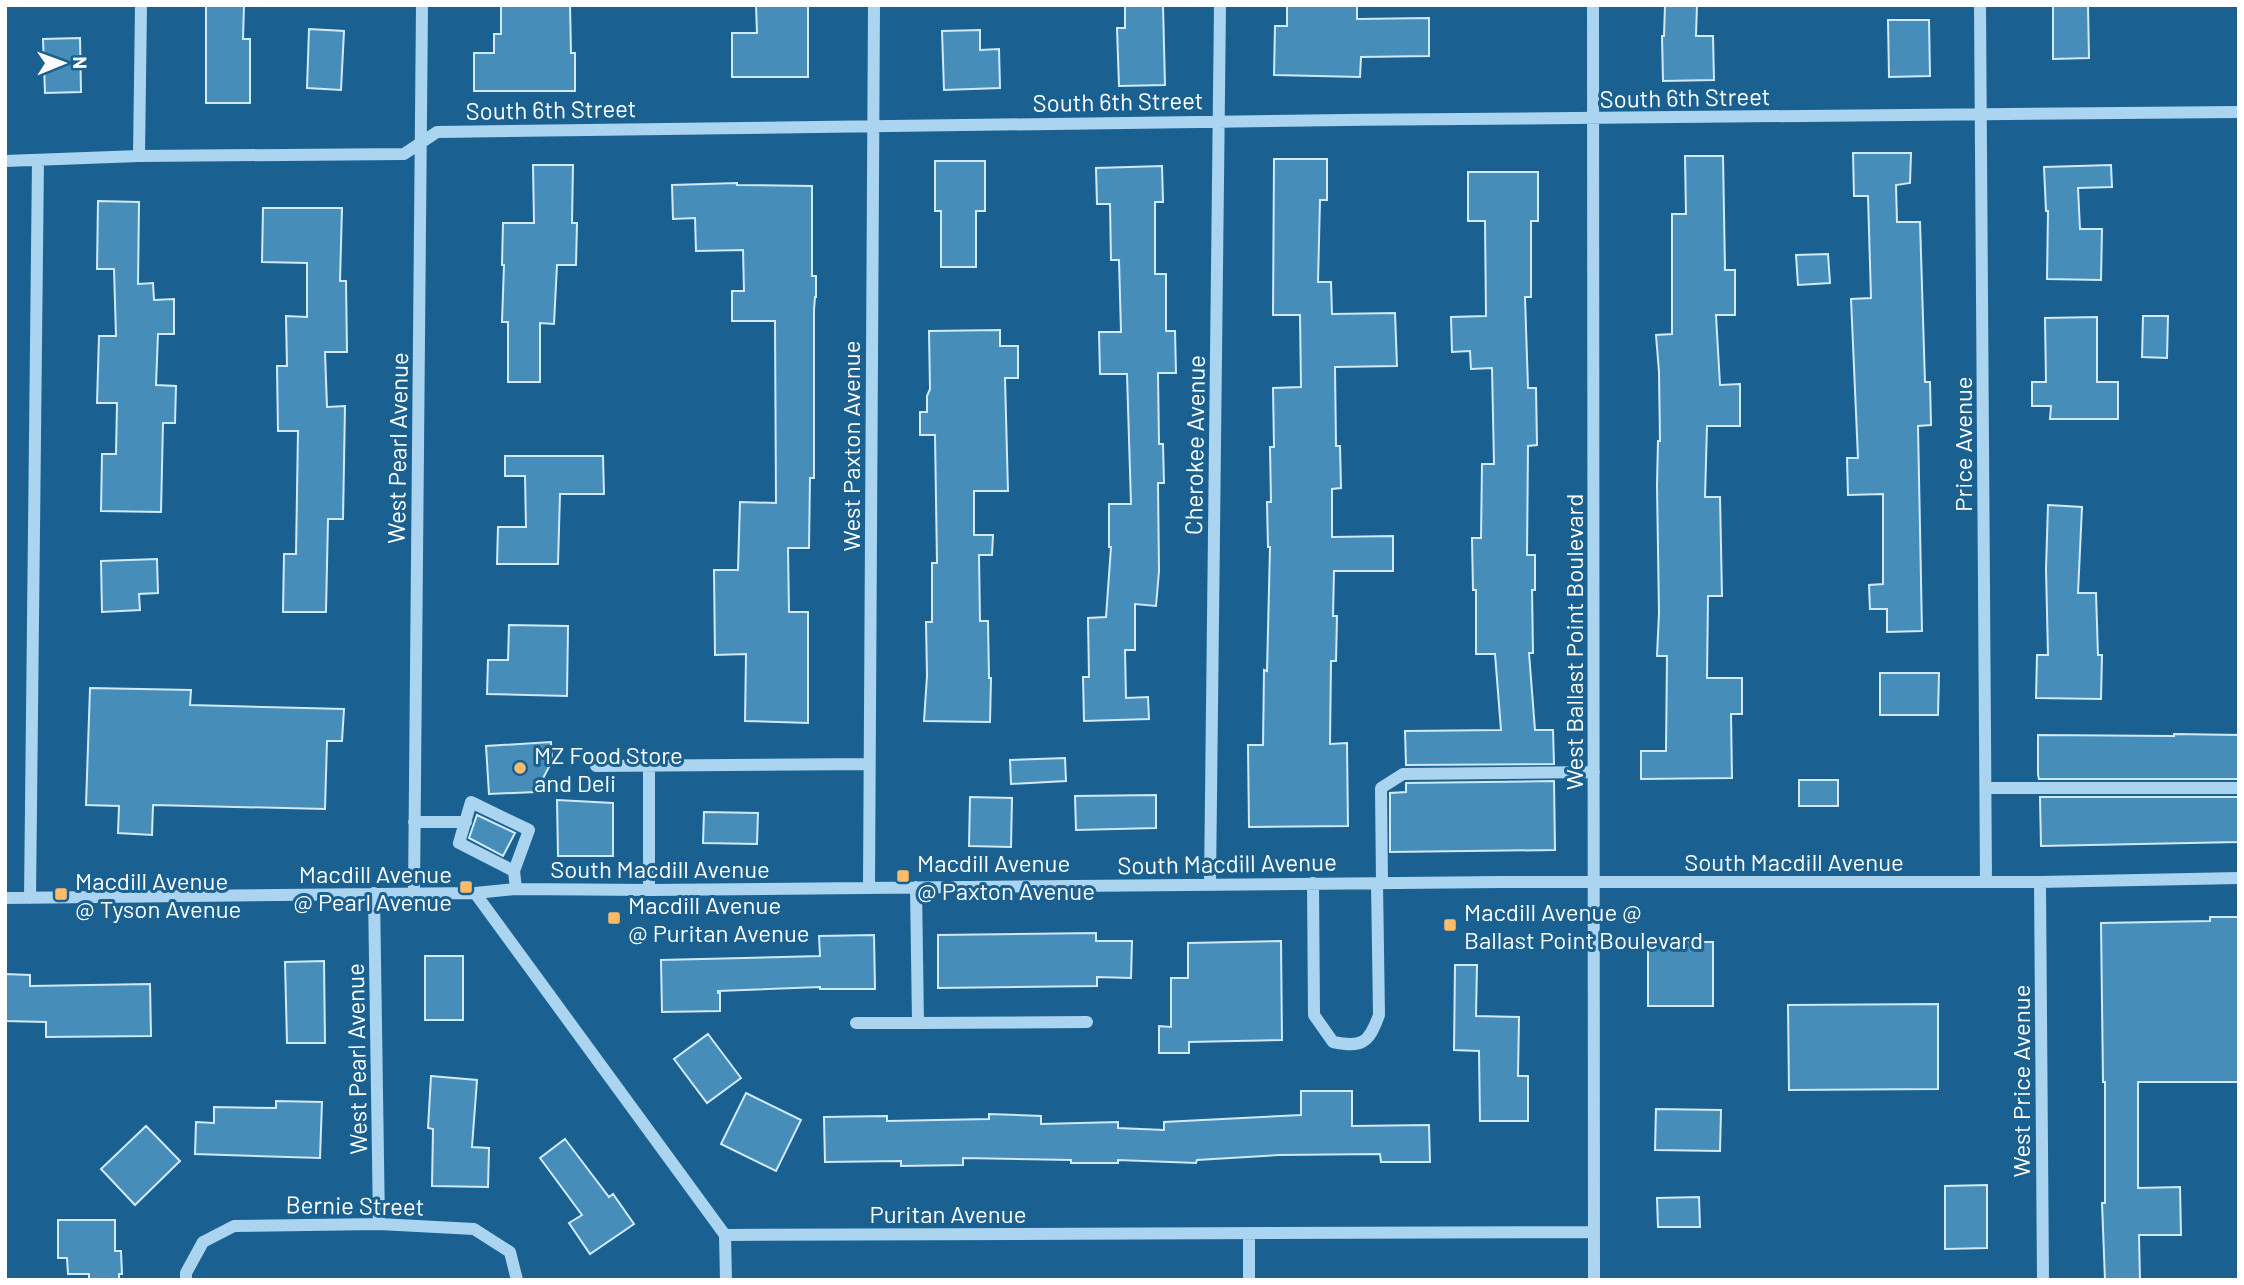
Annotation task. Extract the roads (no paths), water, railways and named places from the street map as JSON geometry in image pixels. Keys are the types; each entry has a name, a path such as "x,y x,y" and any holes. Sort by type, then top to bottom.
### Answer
{"street":[{"path":"139,156 142,5"},
{"name":"West Pearl Avenue","path":"414,892 422,5"},
{"name":"West Paxton Avenue","path":"869,887 874,5"},
{"name":"Cherokee Avenue","path":"1210,884 1220,5"},
{"name":"West Ballast Point Boulevard","path":"1593,5 1594,1280"},
{"name":"Price Avenue","path":"1980,5 1986,882"},
{"name":"South 6th Street","path":"5,161 139,156 404,154 437,132 1219,120 2239,112"},
{"path":"30,898 38,160"},
{"path":"596,766 869,764"},
{"path":"649,766 649,890"},
{"path":"1313,883 1314,1015 1333,1042 1352,1046 1363,1042 1373,1030 1378,1015 1381,788 1403,774 1594,772"},
{"path":"1986,788 2239,788"},
{"path":"514,871 459,843 471,803 529,830 514,871 516,889"},
{"path":"414,822 466,822"},
{"name":"South Macdill Avenue","path":"5,898 475,893 516,889 1594,881 2040,882 2239,878"},
{"name":"West Price Avenue","path":"2040,882 2043,1280"},
{"path":"916,887 918,1023"},
{"name":"West Pearl Avenue","path":"374,893 379,1224"},
{"path":"475,893 726,1235 726,1280"},
{"path":"856,1024 1087,1022"},
{"name":"Bernie Street","path":"186,1276 203,1242 234,1226 379,1224 474,1229 510,1252 517,1280"},
{"name":"Puritan Avenue","path":"726,1235 1594,1232"},
{"path":"1248,1233 1249,1280"}],"place":[{"name":"MZ Food Store and Deli","path":"520,768"},
{"name":"Macdill Avenue @ Paxton Avenue","path":"903,876"},
{"name":"Macdill Avenue @ Pearl Avenue","path":"466,887"},
{"name":"Macdill Avenue @ Tyson Avenue","path":"61,894"},
{"name":"Macdill Avenue @ Puritan Avenue","path":"614,918"},
{"name":"Macdill Avenue @ Ballast Point Boulevard","path":"1450,925"}]}
